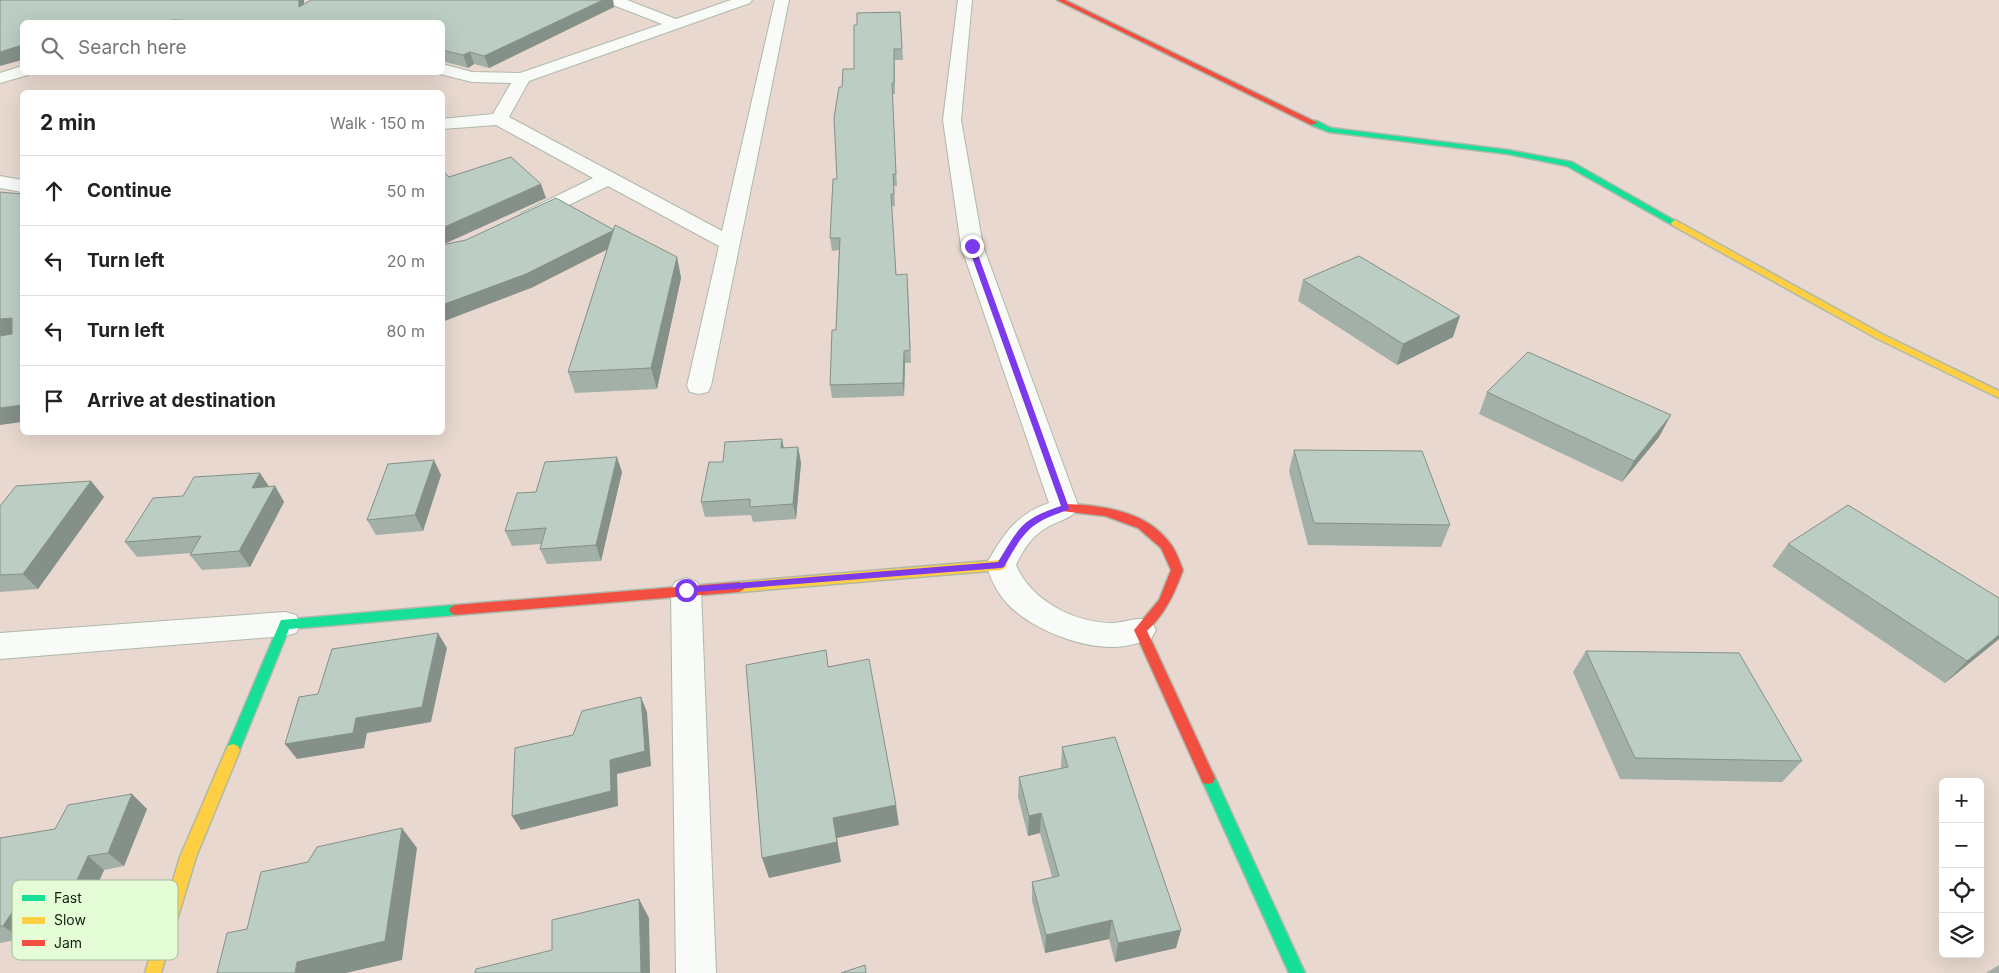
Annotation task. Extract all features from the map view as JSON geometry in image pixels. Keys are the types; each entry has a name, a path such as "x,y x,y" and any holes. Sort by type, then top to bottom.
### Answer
{"street":[{"path":"613,0 676,24"},
{"path":"445,70 472,77 522,78 745,0"},
{"path":"699,386 782,0"},
{"path":"965,0 952,120 972,246 1065,508"},
{"path":"1060,0 1329,130 1508,152 1569,164 1879,336 1999,395"},
{"path":"0,78 20,72"},
{"path":"499,119 522,78"},
{"path":"445,124 499,119 731,244"},
{"path":"515,224 608,178"},
{"path":"0,182 20,186"},
{"path":"1065,508 1090,508 1116,514 1142,525 1164,544 1177,570 1168,601 1155,618 1140,630 1112,635 1095,633 1052,620 1024,601 1010,586 1001,565 1022,529 1042,516 1065,508"},
{"path":"0,646 1001,565"},
{"path":"686,590 696,973"},
{"path":"178,890 188,857 285,624"},
{"path":"1140,630 1297,973"},
{"path":"153,973 157,960"}],"shaded area":[{"path":"0,0 1999,0 1999,973 0,973"}],"building":[{"path":"0,0 299,0 299,7 311,0 603,0 484,56 470,52 463,55 445,51 445,20 20,20 20,46 0,52"},
{"path":"900,12 902,49 894,49 894,83 892,83 896,174 893,174 894,194 891,194 896,275 907,274 910,350 904,351 903,383 830,385 832,330 836,330 840,238 830,238 833,179 837,179 834,118 839,87 842,87 843,69 854,69 854,25 857,25 857,13"},
{"path":"511,157 541,184 445,227 445,173 449,177"},
{"path":"0,192 20,194 20,405 0,408 0,336 12,334 12,318 0,319"},
{"path":"556,198 614,230 526,274 445,304 445,244 466,240"},
{"path":"615,225 677,257 651,368 568,372"},
{"path":"1359,256 1460,316 1403,344 1303,280"},
{"path":"1528,352 1671,415 1634,461 1487,392"},
{"path":"782,439 781,448 798,447 793,504 750,507 750,499 701,502 709,462 723,462 725,442"},
{"path":"1294,450 1422,451 1450,525 1314,523"},
{"path":"617,457 596,545 540,549 546,528 505,531 517,493 536,492 545,462"},
{"path":"434,460 415,515 367,520 388,464"},
{"path":"260,473 252,488 275,486 239,551 190,555 201,536 125,542 153,498 183,496 194,477"},
{"path":"91,481 23,574 0,575 0,506 16,486"},
{"path":"1848,505 1999,598 1999,635 1967,661 1788,544"},
{"path":"438,633 422,707 356,718 353,733 285,744 299,697 318,694 332,649"},
{"path":"826,650 828,667 869,659 896,805 833,818 837,842 762,858 746,665"},
{"path":"1586,651 1739,653 1802,761 1635,758"},
{"path":"641,697 645,751 610,760 611,791 512,816 515,748 573,735 582,711"},
{"path":"1115,737 1181,930 1118,943 1112,920 1046,935 1032,882 1059,876 1041,813 1029,816 1019,777 1068,767 1062,747"},
{"path":"132,794 108,853 88,856 77,880 12,880 12,912 3,926 0,926 0,838 55,829 68,805"},
{"path":"402,828 385,941 297,962 295,973 217,973 227,933 247,929 261,872 308,862 317,847"},
{"path":"639,899 641,973 475,973 476,969 552,950 552,920"},
{"path":"865,965 866,973 841,973"}],"traffic: fast":[{"path":"1314,123 1329,130 1508,152 1569,164 1675,223"},
{"path":"233,750 285,624 455,610"},
{"path":"1208,778 1297,973"}],"traffic: slow":[{"path":"1675,223 1879,336 1999,395"},
{"path":"739,587 1001,565"},
{"path":"178,890 188,857 233,750"},
{"path":"153,973 157,960"}],"traffic: jam":[{"path":"1060,0 1314,123"},
{"path":"1065,508 1105,512 1130,519 1153,533 1163,542 1169,552 1177,570 1174,579 1158,610 1140,630 1208,778"},
{"path":"455,610 739,587"}],"route":[{"path":"686,590 1001,565 1011,544 1022,529 1042,516 1065,508 972,246"}]}
